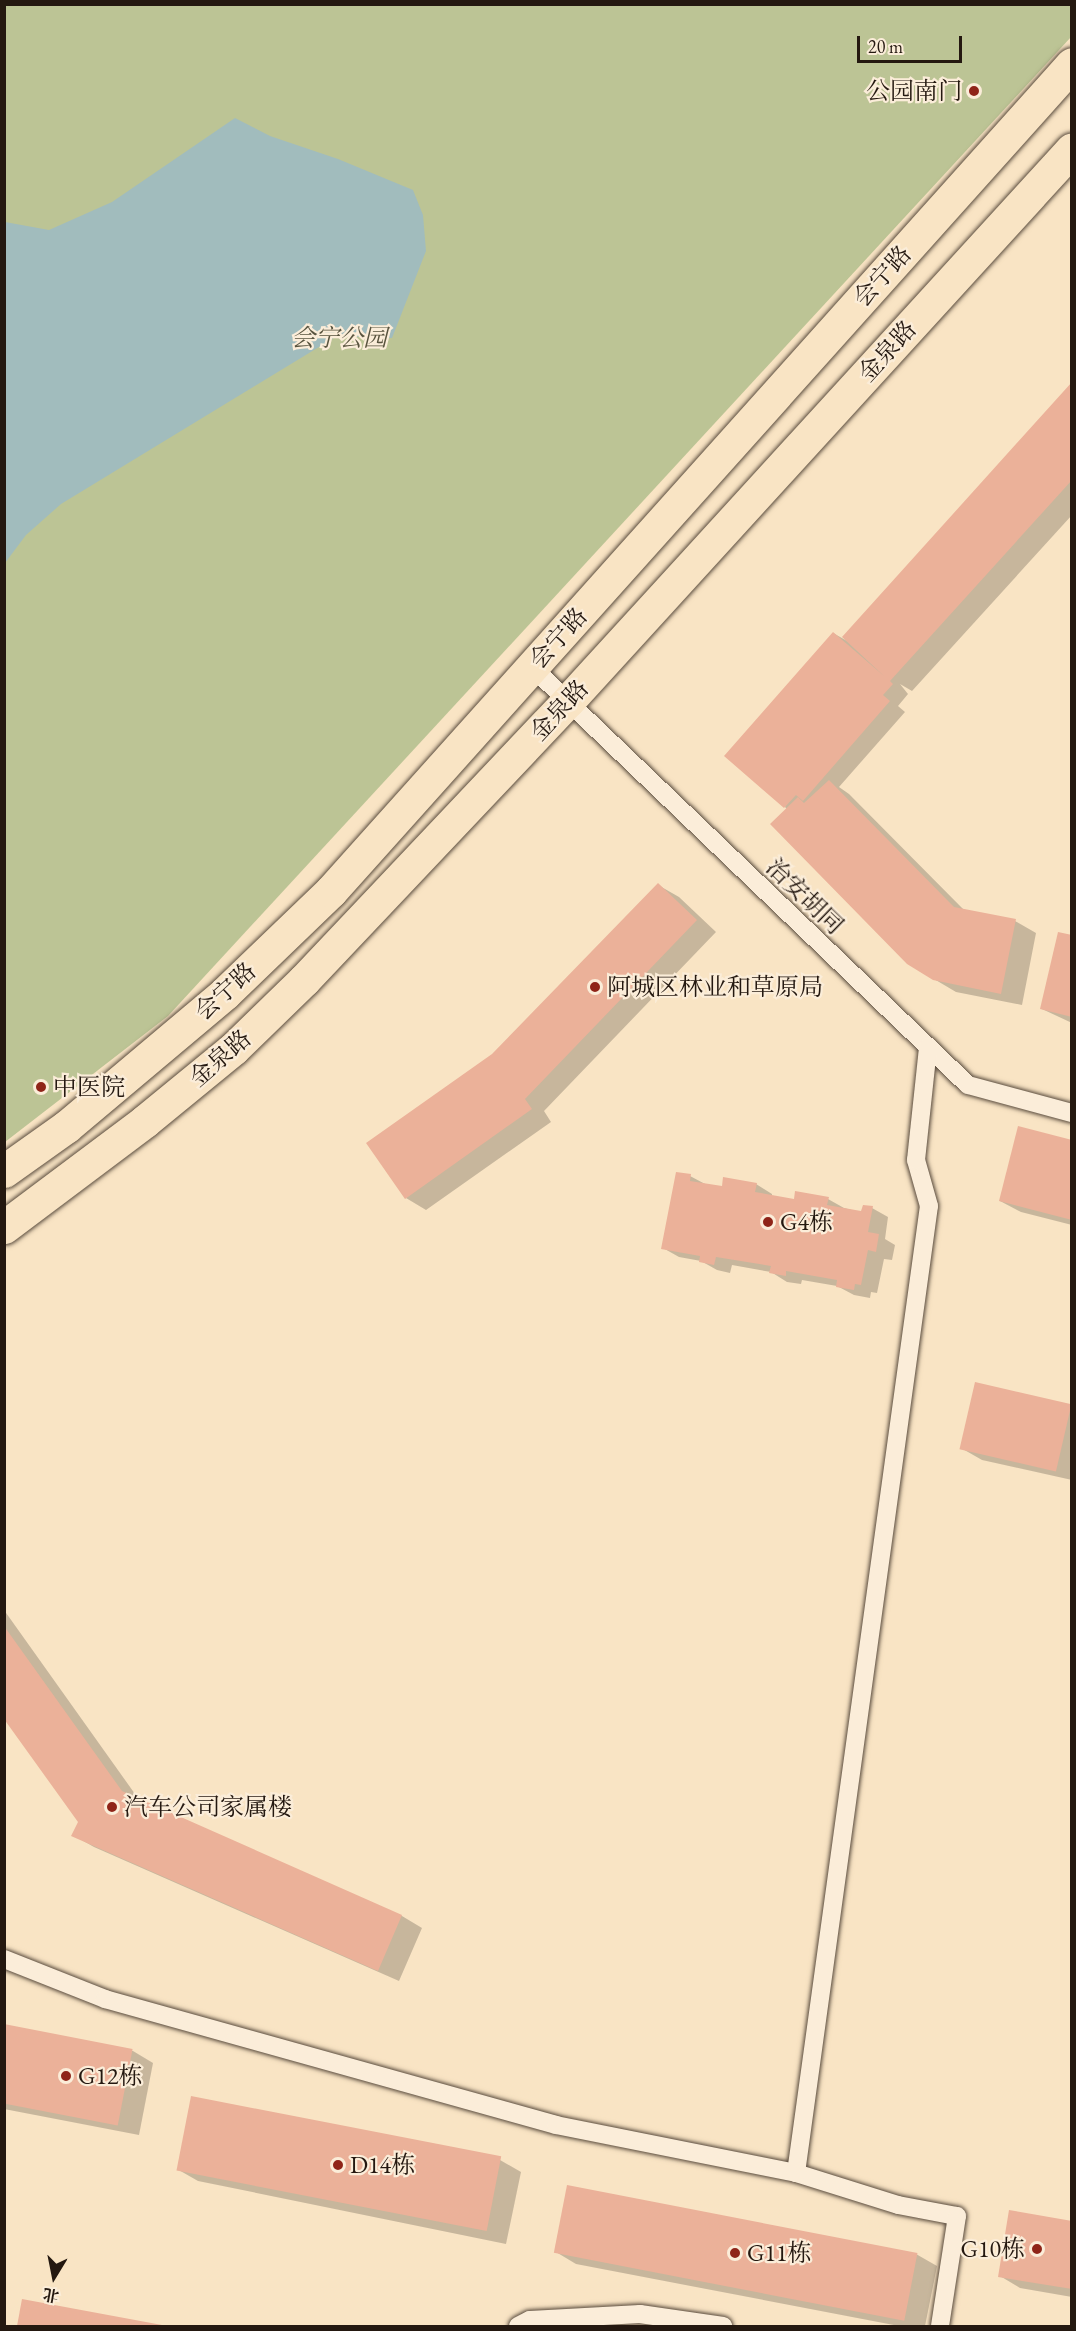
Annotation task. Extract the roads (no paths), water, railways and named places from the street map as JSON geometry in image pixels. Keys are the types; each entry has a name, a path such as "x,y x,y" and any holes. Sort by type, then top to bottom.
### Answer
{"main road":[{"name":"会宁路","path":"4,1171 66,1127 225,993 331,891 1071,64"},
{"name":"金泉路","path":"4,1227 145,1121 234,1049 304,980 568,701 1071,149"}],"lane":[{"name":"治安胡同","path":"532,667 968,1085 1071,1113"},
{"path":"796,2173 929,1206 916,1160 928,1047"},
{"path":"4,1959 105,1999 556,2126 796,2173 898,2205 957,2216 940,2326"},
{"path":"518,2326 530,2320 640,2314 723,2326"}],"water":[{"path":"235,118 270,136 338,159 413,190 423,215 426,251 392,338 337,336 61,504 26,535 5,563 5,222 49,230 112,202"}],"place":[{"name":"公园南门","path":"974,91"},
{"name":"阿城区林业和草原局","path":"595,987"},
{"name":"中医院","path":"41,1087"},
{"name":"G4栋","path":"768,1222"},
{"name":"汽车公司家属楼","path":"112,1807"},
{"name":"G12栋","path":"66,2076"},
{"name":"D14栋","path":"338,2165"},
{"name":"G10栋","path":"1037,2249"},
{"name":"G11栋","path":"735,2253"}],"park label":[{"name":"会宁公园","path":"339,338"}]}
